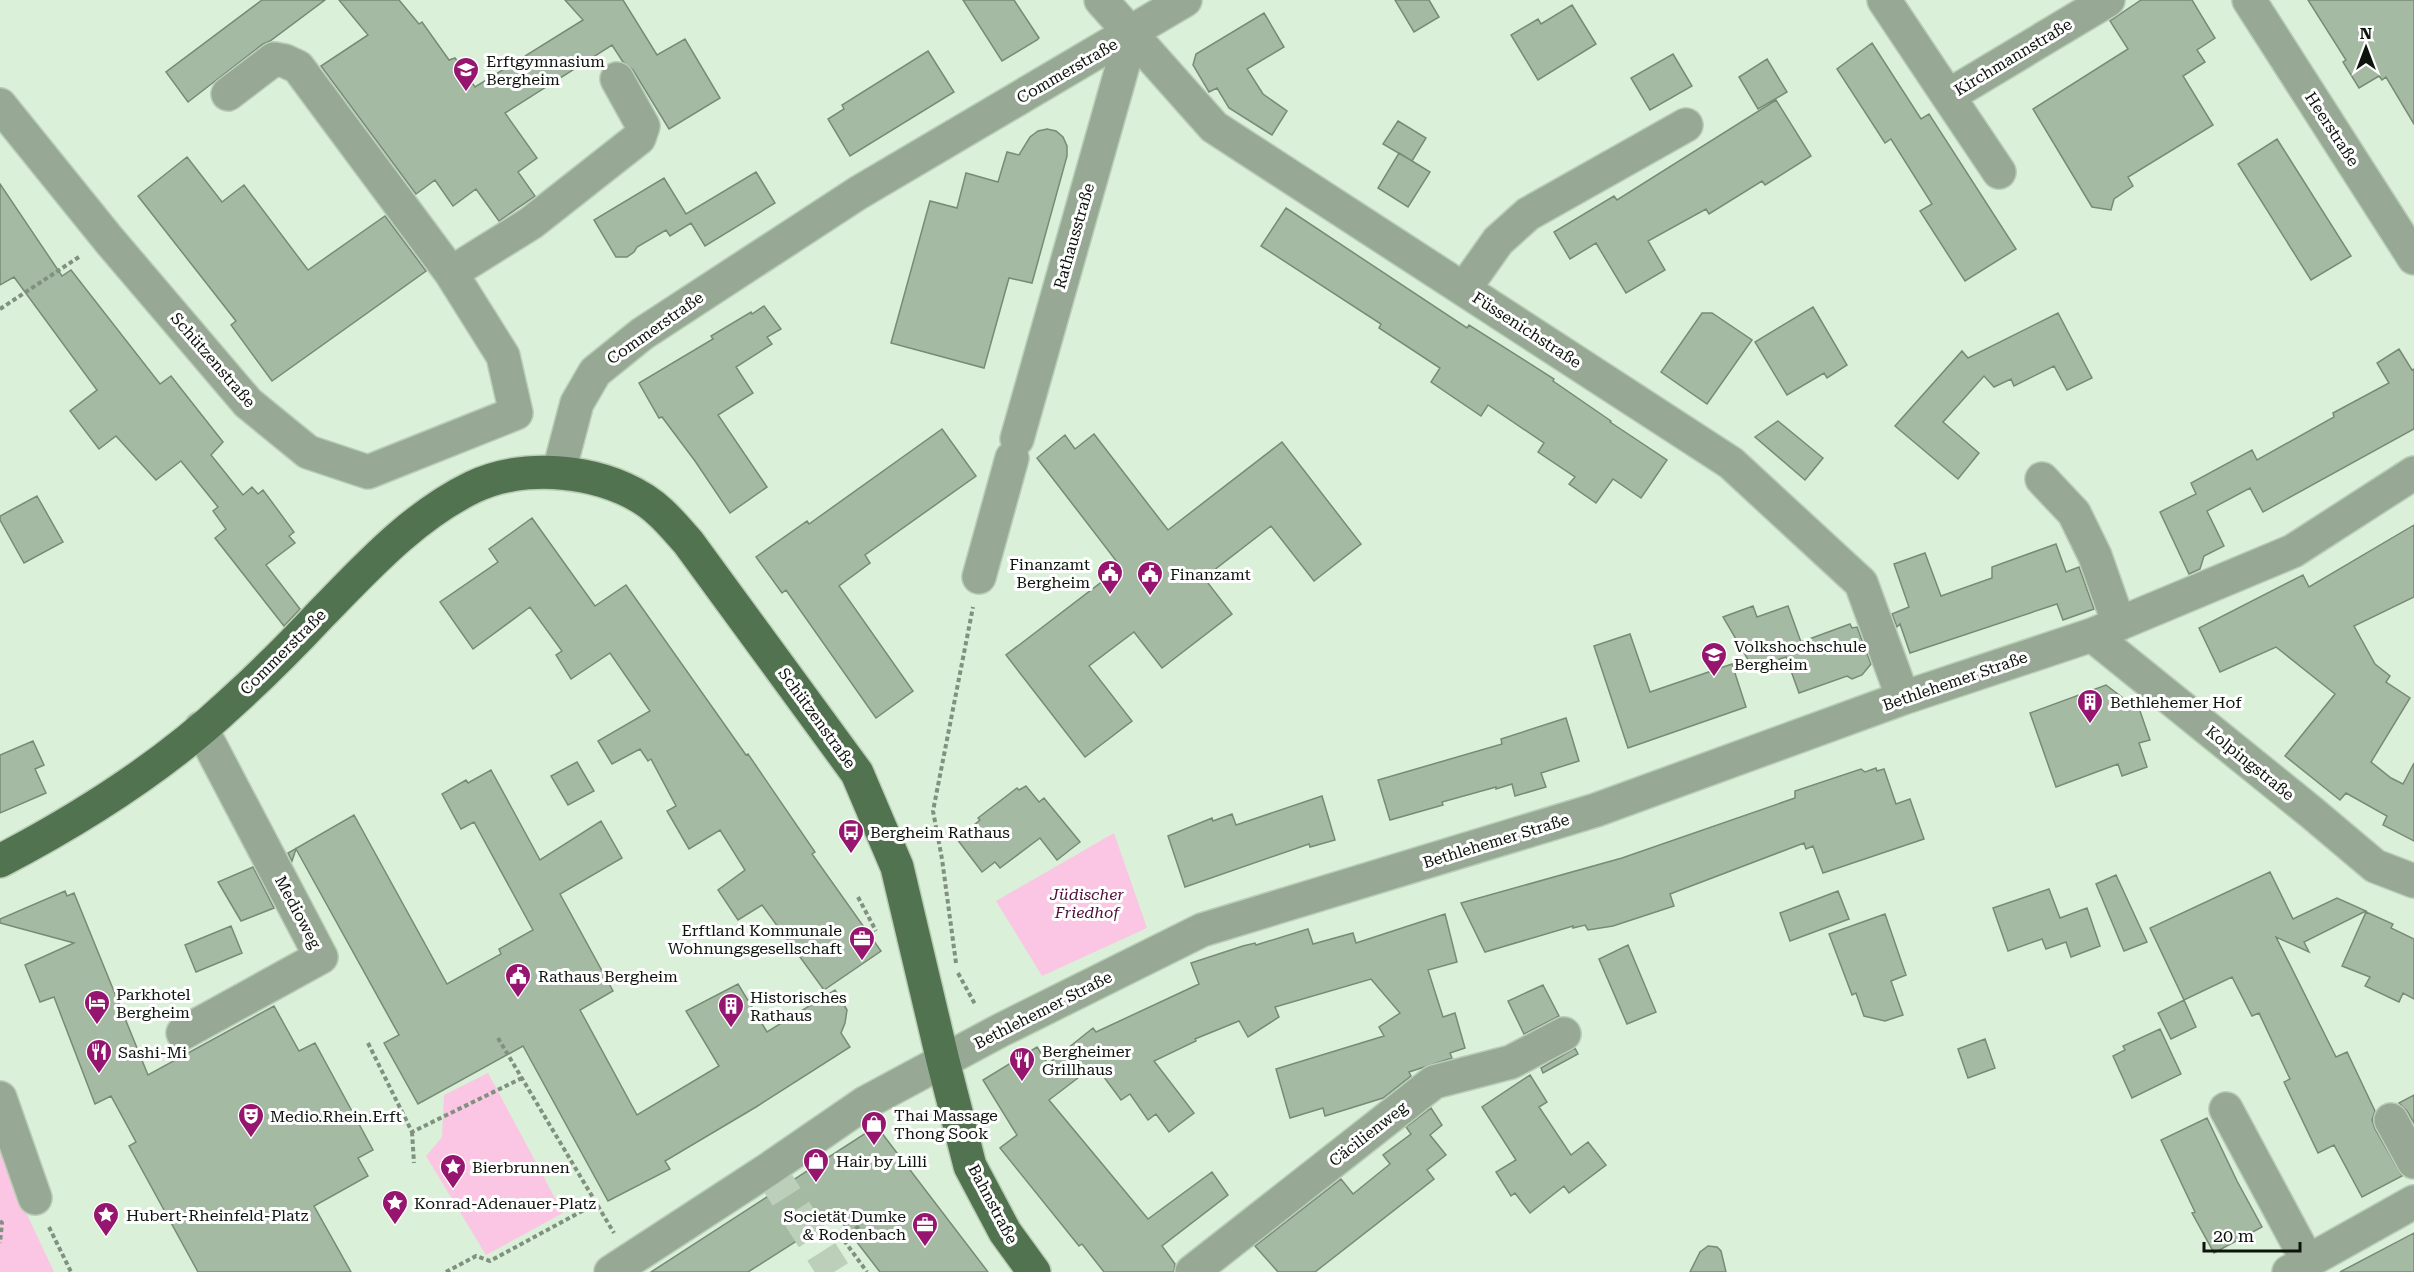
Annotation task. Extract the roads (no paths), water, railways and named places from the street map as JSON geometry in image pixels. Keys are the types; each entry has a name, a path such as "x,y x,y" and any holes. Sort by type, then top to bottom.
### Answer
{"main road":[{"name":"Commerstraße","path":"0,861 131,784 201,728 237,697 375,558 423,518 473,487 495,479 529,472 560,471"},
{"name":"Schützenstraße","path":"560,471 615,485 659,511 688,542 857,773 897,867 943,1061"},
{"name":"Bahnstraße","path":"943,1061 970,1166 1005,1233 1034,1272"}],"street":[{"name":"Füssenichstraße","path":"1101,0 1214,127 1731,463 1861,583 1904,698"},
{"name":"Commerstraße","path":"560,471 577,403 595,372 642,334 858,193 1185,0"},
{"name":"Kirchmannstraße","path":"1884,0 1999,172"},
{"name":"Kirchmannstraße","path":"1948,96 2108,0"},
{"name":"Heerstraße","path":"2249,0 2414,258"},
{"name":"Rathausstraße","path":"979,577 1131,33"},
{"path":"228,94 274,59 285,61 298,68 451,273 531,223 639,138 643,126 616,79"},
{"name":"Schützenstraße","path":"0,105 109,240 248,403 308,452 368,472 516,413 503,356 451,273"},
{"path":"1464,289 1498,241 1528,214 1686,125"},
{"name":"Bethlehemer Straße","path":"620,1266 770,1169 865,1102 992,1035 1202,930 1596,810 1904,698 2105,630 2292,551 2414,473"},
{"path":"2042,479 2074,513 2095,556 2105,630"},
{"name":"Kolpingstraße","path":"2105,630 2374,866 2414,881"},
{"name":"Medioweg","path":"183,1032 321,957 201,728"},
{"name":"Cäcilienweg","path":"1192,1272 1434,1082 1511,1062 1564,1034"},
{"path":"0,1098 35,1198"},
{"path":"2226,1109 2298,1267 2414,1202"},
{"path":"2391,1120 2414,1162"}],"tunnel":[{"path":"769,1169 834,1272"}],"place":[{"name":"Erftgymnasium Bergheim","path":"466,93"},
{"name":"Finanzamt Bergheim","path":"1110,596"},
{"name":"Finanzamt","path":"1150,597"},
{"name":"Volkshochschule Bergheim","path":"1714,678"},
{"name":"Bethlehemer Hof","path":"2090,725"},
{"name":"Bergheim Rathaus","path":"851,855"},
{"name":"Erftland Kommunale Wohnungsgesellschaft","path":"862,962"},
{"name":"Rathaus Bergheim","path":"518,999"},
{"name":"Parkhotel Bergheim","path":"97,1026"},
{"name":"Historisches Rathaus","path":"731,1029"},
{"name":"Sashi-Mi","path":"99,1075"},
{"name":"Bergheimer Grillhaus","path":"1022,1083"},
{"name":"Medio.Rhein.Erft","path":"251,1139"},
{"name":"Thai Massage Thong Sook","path":"874,1147"},
{"name":"Hair by Lilli","path":"816,1184"},
{"name":"Bierbrunnen","path":"453,1190"},
{"name":"Konrad-Adenauer-Platz","path":"395,1226"},
{"name":"Hubert-Rheinfeld-Platz","path":"106,1238"},
{"name":"Societät Dumke & Rodenbach","path":"925,1248"}],"park label":[{"name":"Jüdischer Friedhof","path":"1087,903"}]}
